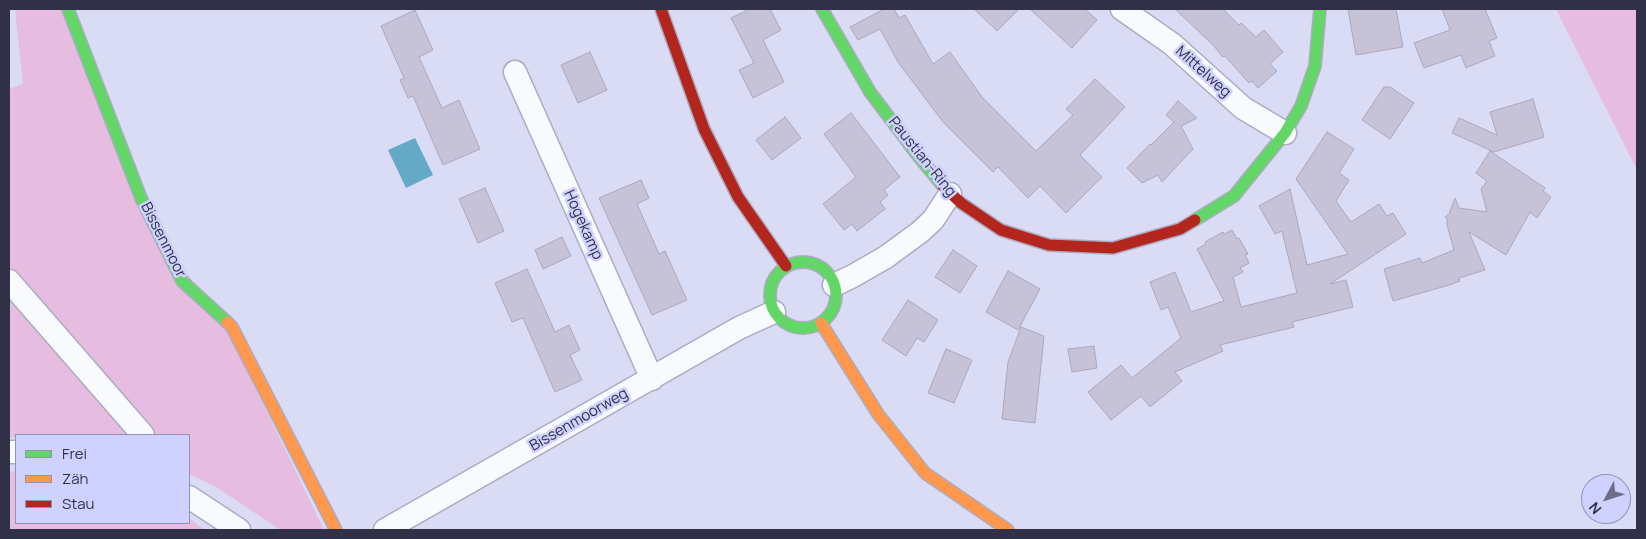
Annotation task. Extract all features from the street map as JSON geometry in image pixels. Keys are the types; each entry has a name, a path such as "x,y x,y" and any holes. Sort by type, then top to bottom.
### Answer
{"street":[{"name":"Bissenmoor","path":"68,9 141,198 182,280 232,327 336,530"},
{"path":"661,9 704,129 738,197 786,266"},
{"name":"Paustian-Ring","path":"822,9 870,92 950,194 985,219 1008,232 1049,246 1113,248 1180,229 1234,196 1285,133 1301,106 1315,66 1320,9"},
{"name":"Mittelweg","path":"1122,9 1172,44 1243,108 1285,133"},
{"name":"Hogekamp","path":"515,72 652,379"},
{"path":"834,285 886,257 920,232 933,220 950,194"},
{"path":"796,263 814,264 823,269 830,276 834,285 836,296 829,316 821,323 812,327 790,326 774,312 770,302 772,282 778,273 786,266 796,263"},
{"path":"9,281 142,434"},
{"name":"Bissenmoorweg","path":"385,530 739,328 774,312"},
{"path":"821,323 878,414 925,473 1008,530"},
{"path":"190,491 197,502 239,530"}],"shaded area":[{"path":"15,9 62,9 137,204 227,329 324,530 279,529 216,487 190,474 190,434 15,434 15,438 9,437 9,89 23,84"},
{"path":"1556,9 1637,9 1637,170"},
{"path":"9,471 15,472 15,524 190,524 190,519 205,530 9,530"}],"water":[{"path":"415,138 433,175 406,188 388,150"}],"building":[{"path":"750,9 770,9 781,30 763,40 784,82 753,98 739,70 754,63 731,18"},
{"path":"884,9 894,9 899,18 905,15 933,64 950,52 982,97 1036,151 1073,115 1066,109 1095,79 1125,107 1080,155 1102,177 1066,213 1040,186 1028,198 998,167 993,172 943,122 898,62 880,29 858,40 850,27"},
{"path":"974,9 1019,9 997,31"},
{"path":"1030,9 1085,9 1097,20 1072,48"},
{"path":"1175,9 1223,9 1239,25 1241,23 1256,37 1264,30 1283,52 1270,64 1277,71 1258,88 1252,81 1249,83 1225,56 1223,57"},
{"path":"1348,9 1396,9 1403,47 1356,55"},
{"path":"1442,9 1485,9 1497,38 1489,41 1495,56 1466,68 1461,55 1424,68 1414,43 1450,30"},
{"path":"415,10 433,50 419,57 442,108 459,100 480,149 443,165 413,96 408,98 400,80 404,78 381,26"},
{"path":"590,52 607,90 578,103 561,65"},
{"path":"1384,87 1390,87 1414,103 1390,139 1362,120"},
{"path":"1533,99 1544,137 1494,152 1452,133 1459,118 1497,135 1490,112"},
{"path":"1178,101 1197,118 1181,126 1193,149 1162,182 1158,175 1142,183 1127,168 1174,122 1166,115"},
{"path":"851,113 900,177 884,190 888,195 880,202 885,209 857,231 852,224 844,230 823,204 856,177 824,134"},
{"path":"785,117 801,138 772,160 756,140"},
{"path":"1327,132 1354,149 1339,173 1349,180 1336,201 1351,222 1379,204 1387,216 1393,213 1406,234 1330,284 1346,280 1353,307 1292,322 1294,327 1220,345 1223,351 1175,372 1182,381 1150,407 1141,396 1111,420 1088,392 1121,365 1132,378 1181,338 1168,307 1161,310 1150,282 1175,272 1191,312 1224,301 1197,249 1206,244 1205,242 1223,232 1224,234 1232,230 1248,254 1245,255 1249,263 1240,268 1243,272 1233,277 1241,307 1297,293 1282,231 1275,234 1259,206 1290,189 1307,265 1348,254 1296,179"},
{"path":"1490,151 1545,188 1543,191 1551,197 1537,218 1530,212 1506,255 1469,232 1485,270 1459,278 1460,281 1449,285 1393,301 1384,269 1420,258 1422,263 1454,250 1447,218 1445,217 1449,214 1455,198 1459,208 1487,212 1481,189 1487,181 1476,173"},
{"path":"641,180 649,198 637,204 659,254 665,251 687,300 652,315 599,198"},
{"path":"485,188 504,231 478,243 459,199"},
{"path":"562,237 571,256 543,269 535,250"},
{"path":"953,250 977,266 960,293 935,277"},
{"path":"527,269 555,332 569,325 580,350 570,355 582,380 555,392 523,318 512,322 495,283"},
{"path":"1008,271 1040,289 1018,330 986,312"},
{"path":"908,300 938,320 924,342 917,338 906,356 882,340"},
{"path":"1021,327 1044,336 1035,423 1002,419 1008,362"},
{"path":"1094,346 1097,368 1072,372 1068,349"},
{"path":"946,349 972,360 954,403 928,393"}],"traffic: fast":[{"path":"68,9 141,198 182,281 227,322"},
{"path":"822,9 870,92 943,186"},
{"path":"1195,220 1234,196 1285,133 1301,106 1315,66 1320,9"},
{"path":"803,262 816,265 826,272 833,282 836,295 833,308 826,318 816,325 803,328 790,325 780,318 773,308 770,295 773,282 780,272 790,265 803,262"}],"traffic: slow":[{"path":"227,322 232,327 336,530"},
{"path":"821,323 878,414 925,473 1008,530"}],"traffic: jam":[{"path":"661,9 704,129 738,197 786,266"},
{"path":"943,186 961,203 1001,230 1049,245 1113,248 1180,229 1195,220"}]}
